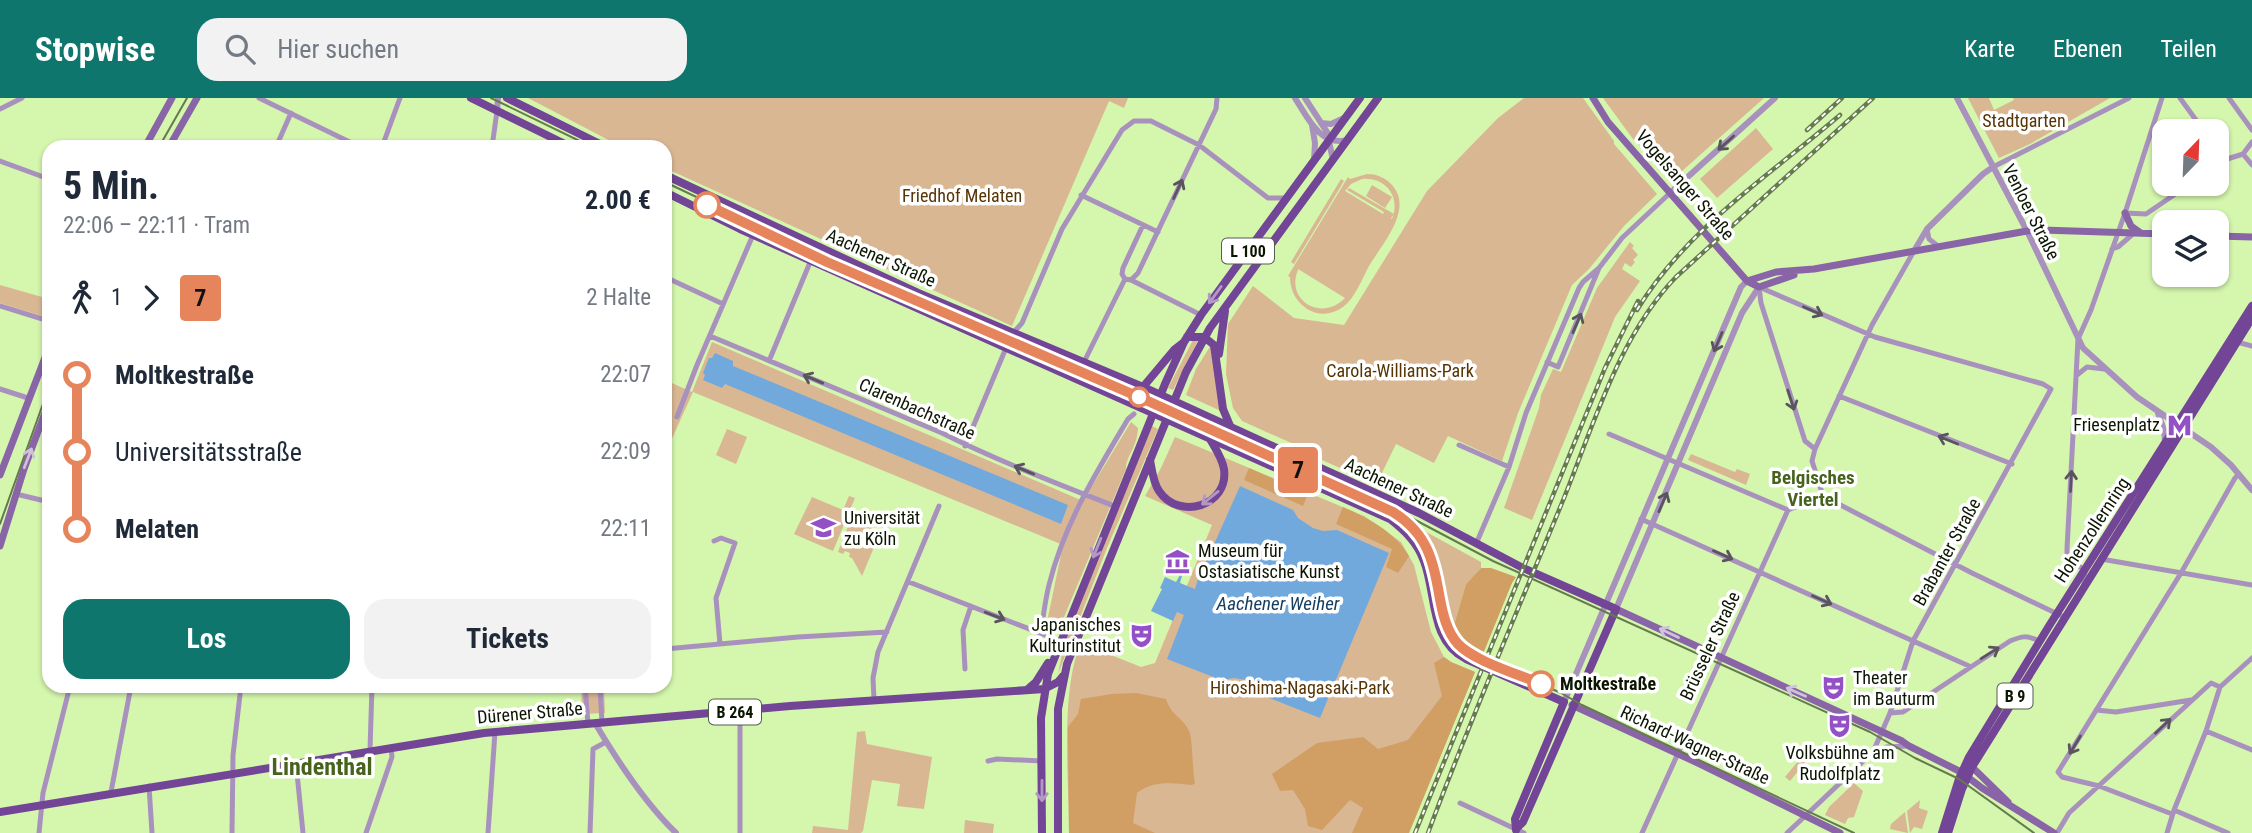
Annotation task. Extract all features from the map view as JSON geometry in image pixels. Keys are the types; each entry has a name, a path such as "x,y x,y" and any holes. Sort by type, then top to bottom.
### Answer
{"main road":[{"path":"149,140 172,98"},
{"path":"173,140 197,98"},
{"path":"471,98 557,140"},
{"name":"L 100","path":"1160,396 1200,315 1360,98"},
{"name":"L 100","path":"1174,402 1204,337 1378,98"},
{"name":"Vogelsanger Straße","path":"1594,98 1608,121 1670,193 1747,281 1759,287"},
{"path":"497,111 504,102 511,100 592,140"},
{"name":"Aachener Straße","path":"672,178 839,257 1143,387 1419,513 1521,567 1883,731 1964,774 2022,814"},
{"name":"Aachener Straße","path":"672,195 754,235 1373,510 1390,519 1413,540"},
{"path":"2125,213 2138,233"},
{"path":"1759,287 1776,279 1814,269 2027,232 2042,230 2152,234"},
{"path":"2229,236 2252,237"},
{"path":"1747,281 1776,272 1814,269"},
{"name":"L 100","path":"1218,360 1227,305"},
{"name":"Hohenzollernring","path":"1964,774 2039,642 2084,586 2234,341 2252,306"},
{"name":"Hohenzollernring","path":"2234,341 2252,318"},
{"path":"1186,340 1204,337"},
{"name":"L 100","path":"1204,337 1214,345 1223,409 1231,428"},
{"name":"L 100","path":"1143,387 1174,350 1186,340"},
{"path":"1054,369 1084,362"},
{"path":"0,475 42,365"},
{"path":"1083,382 1086,371 1095,367"},
{"path":"1042,833 1041,718 1044,689 1114,506 1160,396"},
{"path":"1058,833 1058,709 1063,676 1174,402"},
{"path":"0,546 42,422"},
{"name":"Hohenzollernring","path":"1964,774 1972,766 2085,571 2165,444 2180,427"},
{"path":"1150,460 1155,483 1163,496 1182,507 1197,507 1210,501 1223,483 1222,461 1210,439"},
{"name":"Richard-Wagner-Straße","path":"1413,540 1424,561 1441,635 1452,649 1466,659 1677,753 1840,833"},
{"path":"1517,832 1616,609"},
{"path":"1028,690 1059,645"},
{"path":"1050,668 1055,677 1063,676"},
{"path":"1044,689 1058,682 1063,676"},
{"path":"1044,689 1054,696 1058,709"},
{"name":"Dürener Straße","path":"0,812 232,772 495,732 874,700 1044,689"},
{"path":"1517,832 1515,819 1564,702"},
{"path":"1972,766 2022,814 2054,832"},
{"name":"B 9","path":"1942,833 1964,774"},
{"name":"B 9","path":"1948,833 1964,774"}],"street":[{"path":"0,109 22,98"},
{"path":"259,98 346,140"},
{"path":"385,140 400,98"},
{"path":"493,140 498,98"},
{"path":"1084,362 1128,280 1138,273 1216,109 1217,98"},
{"path":"1295,98 1323,138 1339,142 1348,140"},
{"path":"1305,98 1327,132 1333,160"},
{"path":"1476,544 1509,467 1526,413 1583,282 1599,268 1622,238 1775,98"},
{"name":"Venloer Straße","path":"1957,98 2027,232 2078,339"},
{"path":"2060,615 1823,496 1812,457 1867,333 1927,229 1993,167 2129,98"},
{"path":"2084,586 2085,571 2067,556 2078,339 2125,213 2162,98"},
{"path":"2180,98 2195,119"},
{"path":"2229,98 2252,131"},
{"path":"279,140 290,113"},
{"path":"1321,123 1331,124 1346,117"},
{"path":"1013,333 1023,323 1062,229 1129,122 1148,120 1199,145 1268,198 1287,198"},
{"path":"1311,124 1316,152 1314,161"},
{"path":"2230,158 2244,153 2252,142"},
{"path":"2244,153 2252,165"},
{"path":"0,161 42,176"},
{"path":"1082,195 1158,232"},
{"path":"2125,213 2146,214 2172,196"},
{"path":"1143,225 1122,274 1128,280 1200,315"},
{"path":"1927,229 1929,239 1938,246"},
{"path":"2112,249 2138,233"},
{"path":"677,417 754,235"},
{"path":"769,361 811,260"},
{"path":"1547,362 1558,367 1599,268"},
{"path":"672,281 723,304"},
{"path":"1564,702 1690,404 1741,287 1747,281"},
{"path":"1759,287 1867,333"},
{"path":"1616,609 1742,313 1759,287"},
{"path":"1759,287 1761,303 1805,441 1815,449"},
{"path":"0,306 42,319"},
{"path":"1023,323 1032,341"},
{"name":"Brabanter Straße","path":"1867,333 2050,387 2050,393 2012,464 1913,641 1890,713 1873,752"},
{"name":"Clarenbachstraße","path":"710,336 942,433 965,446 1114,506"},
{"path":"2078,339 2104,369 2158,413 2211,447 2252,490"},
{"path":"2234,341 2252,346"},
{"path":"965,446 1006,348"},
{"path":"2077,375 2087,367 2104,369"},
{"path":"0,389 29,398"},
{"path":"1839,396 2012,464"},
{"path":"1690,404 1703,409"},
{"path":"2158,413 2165,444"},
{"path":"1041,633 1048,586 1065,535 1083,495 1128,419 1135,414"},
{"path":"1609,434 1788,510 1823,496"},
{"path":"1459,445 1509,467"},
{"path":"2228,833 2099,786 2058,775 2239,474"},
{"path":"16,494 42,500"},
{"path":"874,700 875,664 939,506"},
{"name":"Brüsseler Straße","path":"1642,833 1788,510"},
{"path":"1641,519 1969,666"},
{"path":"715,541 721,538 736,544 716,598 720,644"},
{"path":"2101,559 2252,585"},
{"path":"909,582 1041,633 1059,645"},
{"path":"965,669 963,630 971,606"},
{"path":"672,648 887,632"},
{"path":"1890,713 1903,712 2010,641 2030,636 2039,642"},
{"path":"2167,833 2223,684 2252,658"},
{"path":"2054,832 2068,813 2191,700 2211,683 2223,684"},
{"path":"39,833 42,804 68,693"},
{"path":"111,792 130,693"},
{"path":"232,833 232,772 241,693"},
{"path":"370,750 372,693"},
{"path":"587,693 595,723 606,742 662,820 676,833"},
{"path":"595,723 599,693"},
{"path":"2096,710 2116,712 2191,700"},
{"path":"740,711 740,833"},
{"path":"2206,731 2252,750"},
{"path":"488,833 495,732"},
{"path":"590,833 593,749 606,742"},
{"path":"1787,833 1873,752 1886,747 1909,746"},
{"path":"366,833 392,757 391,747"},
{"path":"988,761 1042,761"},
{"path":"295,763 303,833"},
{"path":"149,786 152,833"},
{"path":"1460,803 1517,832"}],"green space":[{"name":"Friedhof Melaten","path":"528,98 1128,98 1124,108 1109,101 1012,326 672,171 672,140 609,140"},
{"name":"Carola-Williams-Park","path":"1524,98 1583,98 1614,144 1657,194 1624,226 1589,269 1572,285 1518,413 1502,461 1448,436 1434,463 1396,444 1378,481 1366,477 1365,479 1242,421 1233,408 1226,374 1228,324 1253,286 1294,318 1344,325 1427,191 1498,118"},
{"path":"1603,98 1764,98 1672,180 1633,139"},
{"name":"Stadtgarten","path":"1968,98 1989,98 1994,110 2014,100 2013,98 2110,98 2030,144 1999,158"},
{"path":"1756,128 1773,149 1717,198 1700,179"},
{"path":"1367,174 1386,179 1397,194 1400,204 1398,215 1351,299 1334,312 1315,313 1300,303 1288,276 1348,177 1350,179","holes":["1362,179 1378,181 1393,196 1393,214 1349,188 1347,190 1384,212 1383,214 1345,191 1351,184","1298,269 1345,298 1326,308 1308,305 1301,299 1295,281"]},
{"path":"1341,179 1344,181 1294,264 1291,262"},
{"path":"1372,185 1392,197 1385,208 1366,196"},
{"path":"1630,242 1638,255 1631,267 1625,263 1622,269 1640,281 1615,317 1532,520 1504,508 1539,408 1541,395 1553,369 1561,372 1597,288"},
{"path":"0,285 42,297 42,316 0,303"},
{"path":"1193,340 1198,340 1173,390 1168,388"},
{"path":"712,342 1083,501 1131,422 1138,428 1126,469 1059,629 1049,634 1044,628 1063,545 693,392 672,438 672,383 692,392"},
{"path":"1211,345 1221,411 1186,395 1196,369"},
{"path":"1152,426 1158,429 1107,548 1058,674 1072,623"},
{"path":"727,429 747,437 736,464 716,455"},
{"name":"Hiroshima-Nagasaki-Park","path":"1175,437 1364,516 1401,542 1414,565 1431,632 1444,657 1475,672 1409,833 1069,833 1068,710 1074,662 1081,643 1141,667 1155,663 1212,525 1145,496"},
{"path":"1691,454 1735,472 1737,469 1750,474 1746,485 1688,460"},
{"path":"849,496 855,498 833,551 794,534 812,497 843,510"},
{"path":"854,511 859,513 857,518 864,521 867,516 875,519 871,530 880,533 862,576 849,557 850,553 838,552"},
{"path":"1417,527 1481,562 1481,568 1466,584 1454,625 1446,615 1431,550"},
{"path":"581,693 604,693 605,713 582,714"},
{"path":"865,731 867,744 932,757 924,809 897,806 900,784 872,780 861,833 812,833 813,826 848,830 857,732"},
{"path":"1804,754 1809,758 1790,781 1785,777"},
{"path":"1854,783 1863,791 1854,817 1848,818 1845,824 1825,815 1829,807"},
{"path":"1920,800 1919,808 1928,811 1922,829 1914,827 1910,833 1907,811"},
{"path":"1905,812 1908,833 1890,829 1891,824"},
{"path":"965,820 994,824 993,833 964,833"}],"shaded area":[{"path":"1249,468 1308,494 1303,506 1244,480"},
{"path":"1343,507 1380,527 1403,547 1409,556 1398,573 1386,567 1392,549 1336,524"},
{"path":"1481,568 1491,568 1516,577 1483,654 1466,642 1454,625 1466,584"},
{"path":"1444,657 1475,672 1409,833 1352,833 1363,808 1350,800 1322,830 1308,826 1305,809 1293,790 1280,791 1272,774 1317,743 1363,737 1378,749 1408,740 1442,696 1434,663"},
{"path":"1136,693 1166,699 1186,726 1191,741 1195,783 1156,784 1137,793 1133,823 1155,833 1069,833 1068,727 1078,714 1081,699"}],"water":[{"path":"715,353 733,361 733,366 1068,505 1061,524 725,384 722,388 703,380 709,358"},
{"name":"Aachener Weiher","path":"1240,486 1293,510 1298,518 1313,528 1323,531 1337,530 1389,553 1320,718 1267,697 1258,687 1246,680 1221,680 1167,659 1184,615 1177,612 1173,621 1151,611 1162,589 1160,588 1165,577 1176,582 1180,575 1180,583 1195,589 1201,569"}],"tram line":[{"path":"163,140 187,98"},
{"path":"491,98 578,140"},
{"path":"672,185 828,260 1402,513 1493,561 1870,732 1959,779 2034,833"},
{"name":"7","path":"707,205 827,262 1139,397 1393,512 1417,531 1428,549 1443,614 1458,644 1473,655 1541,684"},
{"path":"0,524 42,407"},
{"path":"1404,520 1428,551 1445,621 1465,650 1854,833"}],"railway":[{"path":"1807,130 1842,98"},
{"path":"1428,833 1610,382 1639,326 1656,300 1676,277 1873,98"},
{"path":"1637,310 1657,281 1704,229 1840,115"},
{"path":"1415,833 1605,368 1638,301"}],"place":[{"name":"Friesenplatz","path":"2180,425"},
{"name":"Universität zu Köln","path":"824,528"},
{"name":"Museum für Ostasiatische Kunst","path":"1178,561"},
{"name":"Japanisches Kulturinstitut","path":"1141,635"},
{"name":"Moltkestraße","path":"1541,684"},
{"name":"Theater im Bauturm","path":"1833,688"},
{"name":"Volksbühne am Rudolfplatz","path":"1840,726"}],"district":[{"name":"Belgisches Viertel","path":"1813,488"},
{"name":"Lindenthal","path":"322,767"}]}
